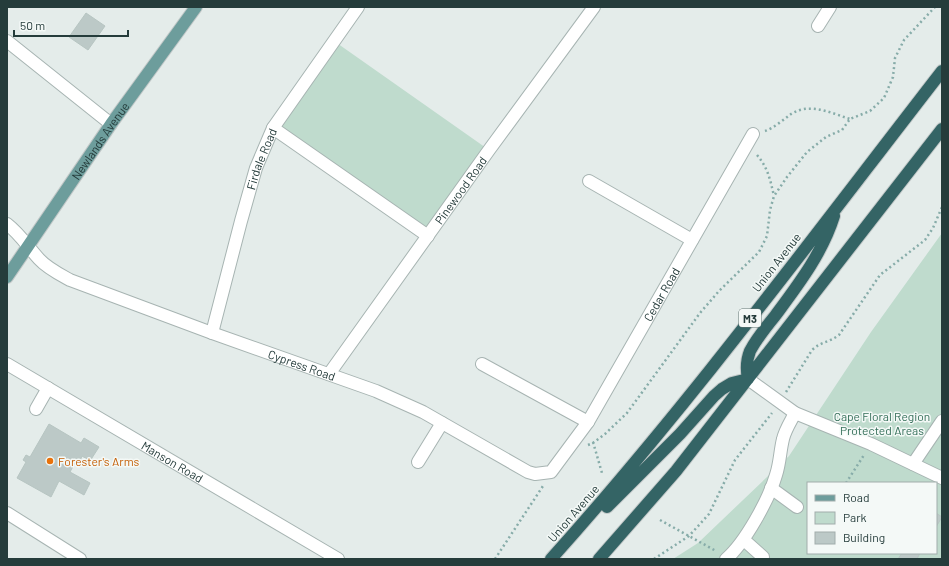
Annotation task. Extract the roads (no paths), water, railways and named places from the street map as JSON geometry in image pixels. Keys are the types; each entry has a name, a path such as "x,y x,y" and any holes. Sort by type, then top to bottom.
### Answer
{"highway":[{"name":"Union Avenue","path":"551,559 689,398 942,71"},
{"path":"599,559 676,471 942,129"},
{"path":"748,379 746,365 750,351 806,274 829,231 836,208"},
{"path":"577,530 604,509 680,434 706,404 722,389 732,383 748,379"}],"main road":[{"name":"Newlands Avenue","path":"7,277 29,247 111,124 195,8"}],"street":[{"name":"Firdale Road","path":"212,334 256,168 273,128 358,7"},
{"path":"818,26 830,7"},
{"name":"Pinewood Road","path":"329,374 592,8"},
{"path":"7,41 111,124"},
{"path":"273,128 428,236"},
{"name":"Cedar Road","path":"551,472 588,422 753,134"},
{"path":"589,181 692,240"},
{"name":"Cypress Road","path":"7,224 40,260 70,280 212,334 376,391 423,412 528,472 536,474 551,472"},
{"name":"Manson Road","path":"7,364 329,557"},
{"path":"482,364 588,422"},
{"path":"748,379 794,414 871,444 942,478"},
{"path":"36,409 48,388"},
{"path":"727,558 744,540 771,488 780,460 783,438 794,414"},
{"path":"913,464 942,421"},
{"path":"418,462 442,423"},
{"path":"771,488 797,507"},
{"path":"7,513 80,559"},
{"path":"744,540 763,557"}],"place":[{"name":"Forester's Arms","path":"50,461"}],"park label":[{"name":"Cape Floral Region Protected Areas","path":"882,423"}]}
